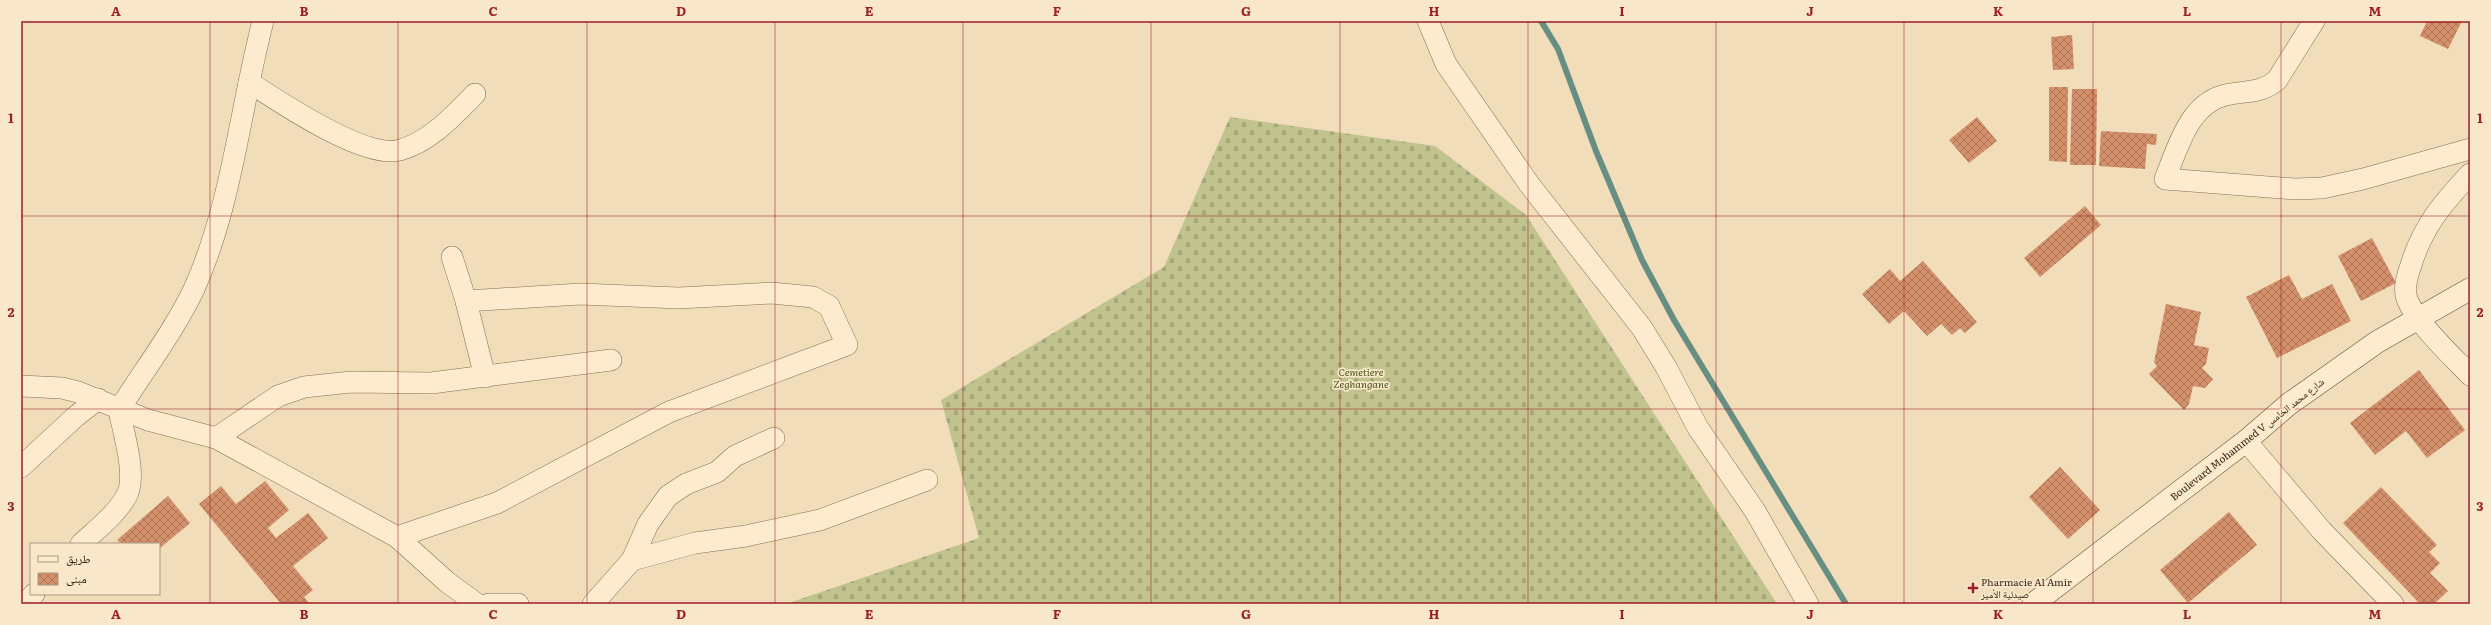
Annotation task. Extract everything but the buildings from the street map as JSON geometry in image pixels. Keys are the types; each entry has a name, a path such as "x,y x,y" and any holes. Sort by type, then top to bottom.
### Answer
{"main road":[{"name":"Boulevard Mohammed V شارع محمد الخامس","path":"2033,604 2246,441 2289,404 2334,372 2418,318 2470,289"}],"street":[{"path":"82,543 120,505 129,488 131,471 119,410 179,317 194,288 218,217 263,21"},
{"path":"1428,21 1446,64 1529,184 1642,328 1666,367 1698,428 1755,510 1808,604"},
{"path":"2314,21 2277,80 2272,85 2263,90 2220,97 2202,107 2194,116 2165,180 2295,189 2322,188 2363,179 2470,149"},
{"path":"249,82 303,118 359,143 387,151 409,147 438,130 475,94"},
{"path":"2470,174 2439,208 2416,248 2407,276 2406,295 2418,318 2470,375"},
{"path":"452,257 466,301 485,377"},
{"path":"397,538 497,503 669,412 847,345 829,306 813,297 772,293 679,298 588,294 466,301"},
{"path":"216,438 278,396 304,387 351,382 432,383 611,360"},
{"path":"21,386 62,388 98,400 119,410 216,438 397,538 447,582 477,604"},
{"path":"21,467 75,417 98,400"},
{"path":"593,604 632,560 648,524 668,496 686,484 717,472 734,456 774,438"},
{"path":"2246,441 2322,531 2393,604"},
{"path":"632,560 695,543 746,536 820,520 927,480"},
{"path":"25,604 33,595"},
{"path":"489,604 518,604"}],"green space":[{"name":"Cemetiere Zeghangane","path":"1230,117 1435,146 1526,215 1777,604 786,604 979,538 941,400 1164,267"}],"waterway":[{"path":"1541,21 1558,49 1596,151 1642,260 1674,320 1846,604"}],"place":[{"name":"Pharmacie Al Amir صيدلية الأمير","path":"1973,588"}]}
